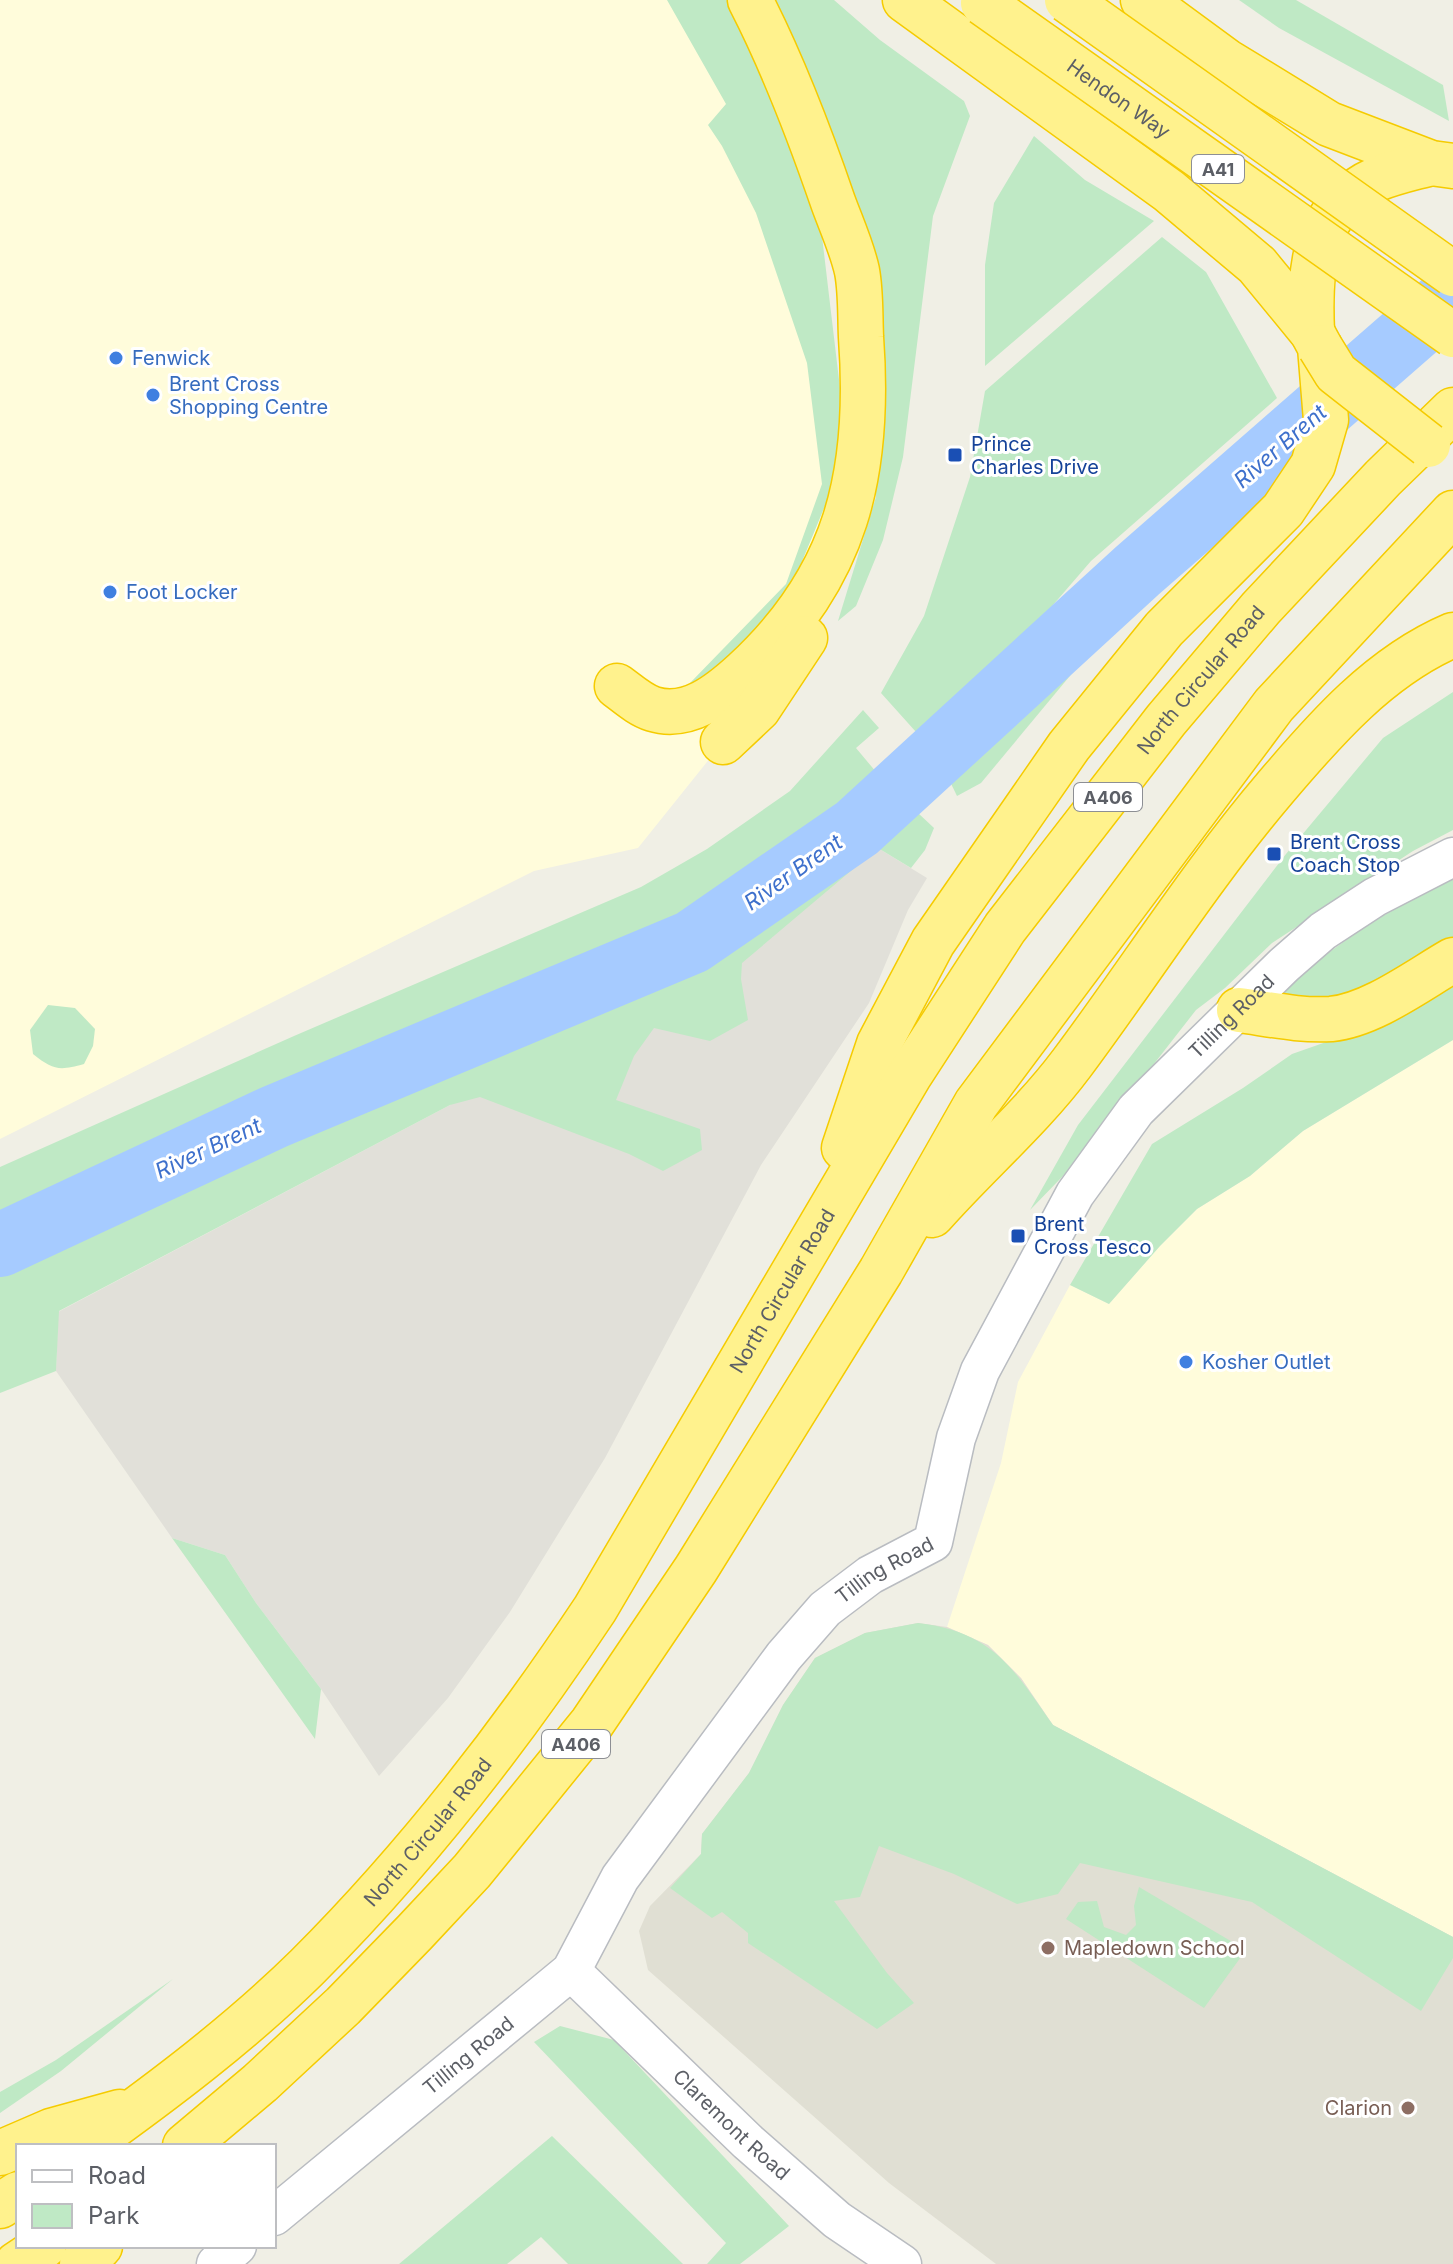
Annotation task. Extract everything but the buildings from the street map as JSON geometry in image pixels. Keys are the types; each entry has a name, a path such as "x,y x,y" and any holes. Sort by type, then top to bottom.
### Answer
{"highway":[{"path":"617,686 653,709 682,711 726,688 761,655 815,588 835,553 857,480 864,380 857,270 814,148 750,0"},
{"name":"A41","path":"905,0 971,12 1169,191 1257,265 1316,339"},
{"name":"A41","path":"1067,0 1453,274"},
{"path":"1143,0 1226,61 1329,124 1442,165"},
{"name":"Hendon Way","path":"971,12 1453,335"},
{"path":"1442,165 1376,179 1348,198 1324,224 1313,266 1310,299 1316,339 1336,373 1453,461"},
{"name":"A406","path":"818,1228 879,1044 933,942 1069,746 1164,629 1283,510 1313,465 1326,420 1316,339"},
{"name":"North Circular Road","path":"89,2144 224,2041 305,1968 380,1890 499,1745 541,1690 595,1609 909,1076 1005,928 1166,720 1261,608 1383,478 1453,410"},
{"name":"A406","path":"187,2144 260,2083 343,2006 463,1881 537,1794 645,1647 881,1271 976,1104 1274,705 1453,513"},
{"path":"723,742 758,709 805,640 815,588"},
{"name":"A406","path":"881,1271 1071,1065 1160,938 1312,743 1396,667 1453,635"},
{"path":"1239,1010 1297,1018 1333,1019 1368,1009 1453,960"},
{"name":"A406","path":"21,2144 51,2131 142,2106"},
{"path":"17,2264 41,2248"},
{"path":"82,2264 98,2248"}],"street":[{"name":"Tilling Road","path":"276,2214 571,1971 620,1878 784,1656 825,1609 870,1575 933,1542 956,1438 980,1371 1075,1194 1136,1110 1284,965 1346,914 1453,857"},
{"name":"Claremont Road","path":"571,1971 748,2142 837,2220 902,2264"},
{"path":"216,2264 235,2248"}],"shaded area":[{"path":"0,0 714,0 840,481 808,561 723,742 638,848 534,871 0,1139"},
{"path":"878,848 927,878 908,910 869,1003 761,1165 605,1458 510,1612 448,1698 379,1776 225,1555 172,1538 56,1371 58,1312 450,1105"},
{"path":"1453,1040 1453,1937 1053,1725 1021,1678 988,1645 947,1627 1001,1463 1018,1382 1070,1285 1109,1304 1197,1209 1250,1176 1303,1131"},
{"name":"Mapledown School","path":"918,1623 947,1627 988,1645 1021,1678 1053,1725 1453,1937 1453,2264 996,2264 889,2183 648,1970 639,1931 650,1906 701,1854 702,1834 749,1773 783,1705 815,1658 865,1633"}],"green space":[{"path":"667,0 733,0 819,211 842,405 844,460 791,588 763,631 696,692 690,683 786,584 822,484 807,363 756,213 708,125 726,104"},
{"path":"761,0 834,0 880,40 964,101 970,116 933,216 903,457 883,540 856,606 838,621 876,497 876,275"},
{"path":"1239,0 1296,0 1443,85 1449,121 1279,28"},
{"path":"1034,136 1085,180 1154,221 985,366 985,265 994,203"},
{"path":"1162,237 1206,272 1277,398 1091,561 1015,649 992,667 925,742 881,693 924,616 970,477 985,391"},
{"path":"1079,665 981,783 957,796 940,761 1018,701"},
{"path":"1453,692 1453,830 1413,851 1272,943 1225,988 1196,1010 1118,1110 1030,1210 1078,1125 1286,854 1383,738"},
{"path":"863,710 879,728 856,748 887,785 851,815 687,931 187,1138 0,1226 0,1167 641,887 707,849 790,791"},
{"path":"900,796 934,828 925,850 911,868 878,848 742,963 741,979 748,1020 710,1041 654,1028 634,1056 616,1100 700,1129 702,1150 663,1171 629,1154 480,1097 450,1105 59,1311 56,1371 0,1393 0,1267 282,1132 695,954 861,831"},
{"path":"1453,877 1453,944 1359,999 1271,1001 1313,964 1358,932"},
{"path":"1453,971 1453,1040 1303,1131 1250,1176 1197,1209 1109,1304 1070,1285 1152,1144 1292,1054 1366,1028"},
{"path":"48,1005 75,1008 95,1029 93,1046 84,1064 57,1068 33,1054 30,1030"},
{"path":"172,1538 225,1555 256,1603 321,1689 315,1739"},
{"path":"918,1623 965,1635 999,1656 1026,1686 1053,1725 1453,1937 1453,1958 1421,2011 1252,1902 1080,1863 1058,1894 1017,1904 954,1874 879,1846 860,1897 834,1901 887,1973 914,2003 877,2029 748,1943 748,1933 722,1912 712,1918 670,1888 701,1854 702,1834 749,1773 783,1705 815,1658 865,1633"},
{"path":"1139,1887 1246,1950 1204,2008 1066,1919 1078,1902 1097,1901 1104,1927 1126,1935 1136,1925 1134,1906"},
{"path":"173,1979 61,2071 0,2113 0,2092 56,2060"},
{"path":"560,2026 614,2040 789,2226 740,2264 707,2264 726,2243 534,2042"},
{"path":"552,2136 683,2264 568,2264 541,2237 507,2264 399,2264"}],"waterway":[{"name":"River Brent","path":"0,1245 274,1117 692,942 857,828 1137,571 1453,295"}],"place":[{"name":"Fenwick","path":"116,358"},
{"name":"Brent Cross Shopping Centre","path":"153,395"},
{"name":"Prince Charles Drive","path":"955,455"},
{"name":"Foot Locker","path":"110,592"},
{"name":"Brent Cross Coach Stop","path":"1274,854"},
{"name":"Brent Cross Tesco","path":"1018,1236"},
{"name":"Kosher Outlet","path":"1186,1362"},
{"name":"Mapledown School","path":"1048,1948"},
{"name":"Clarion","path":"1408,2108"}]}
